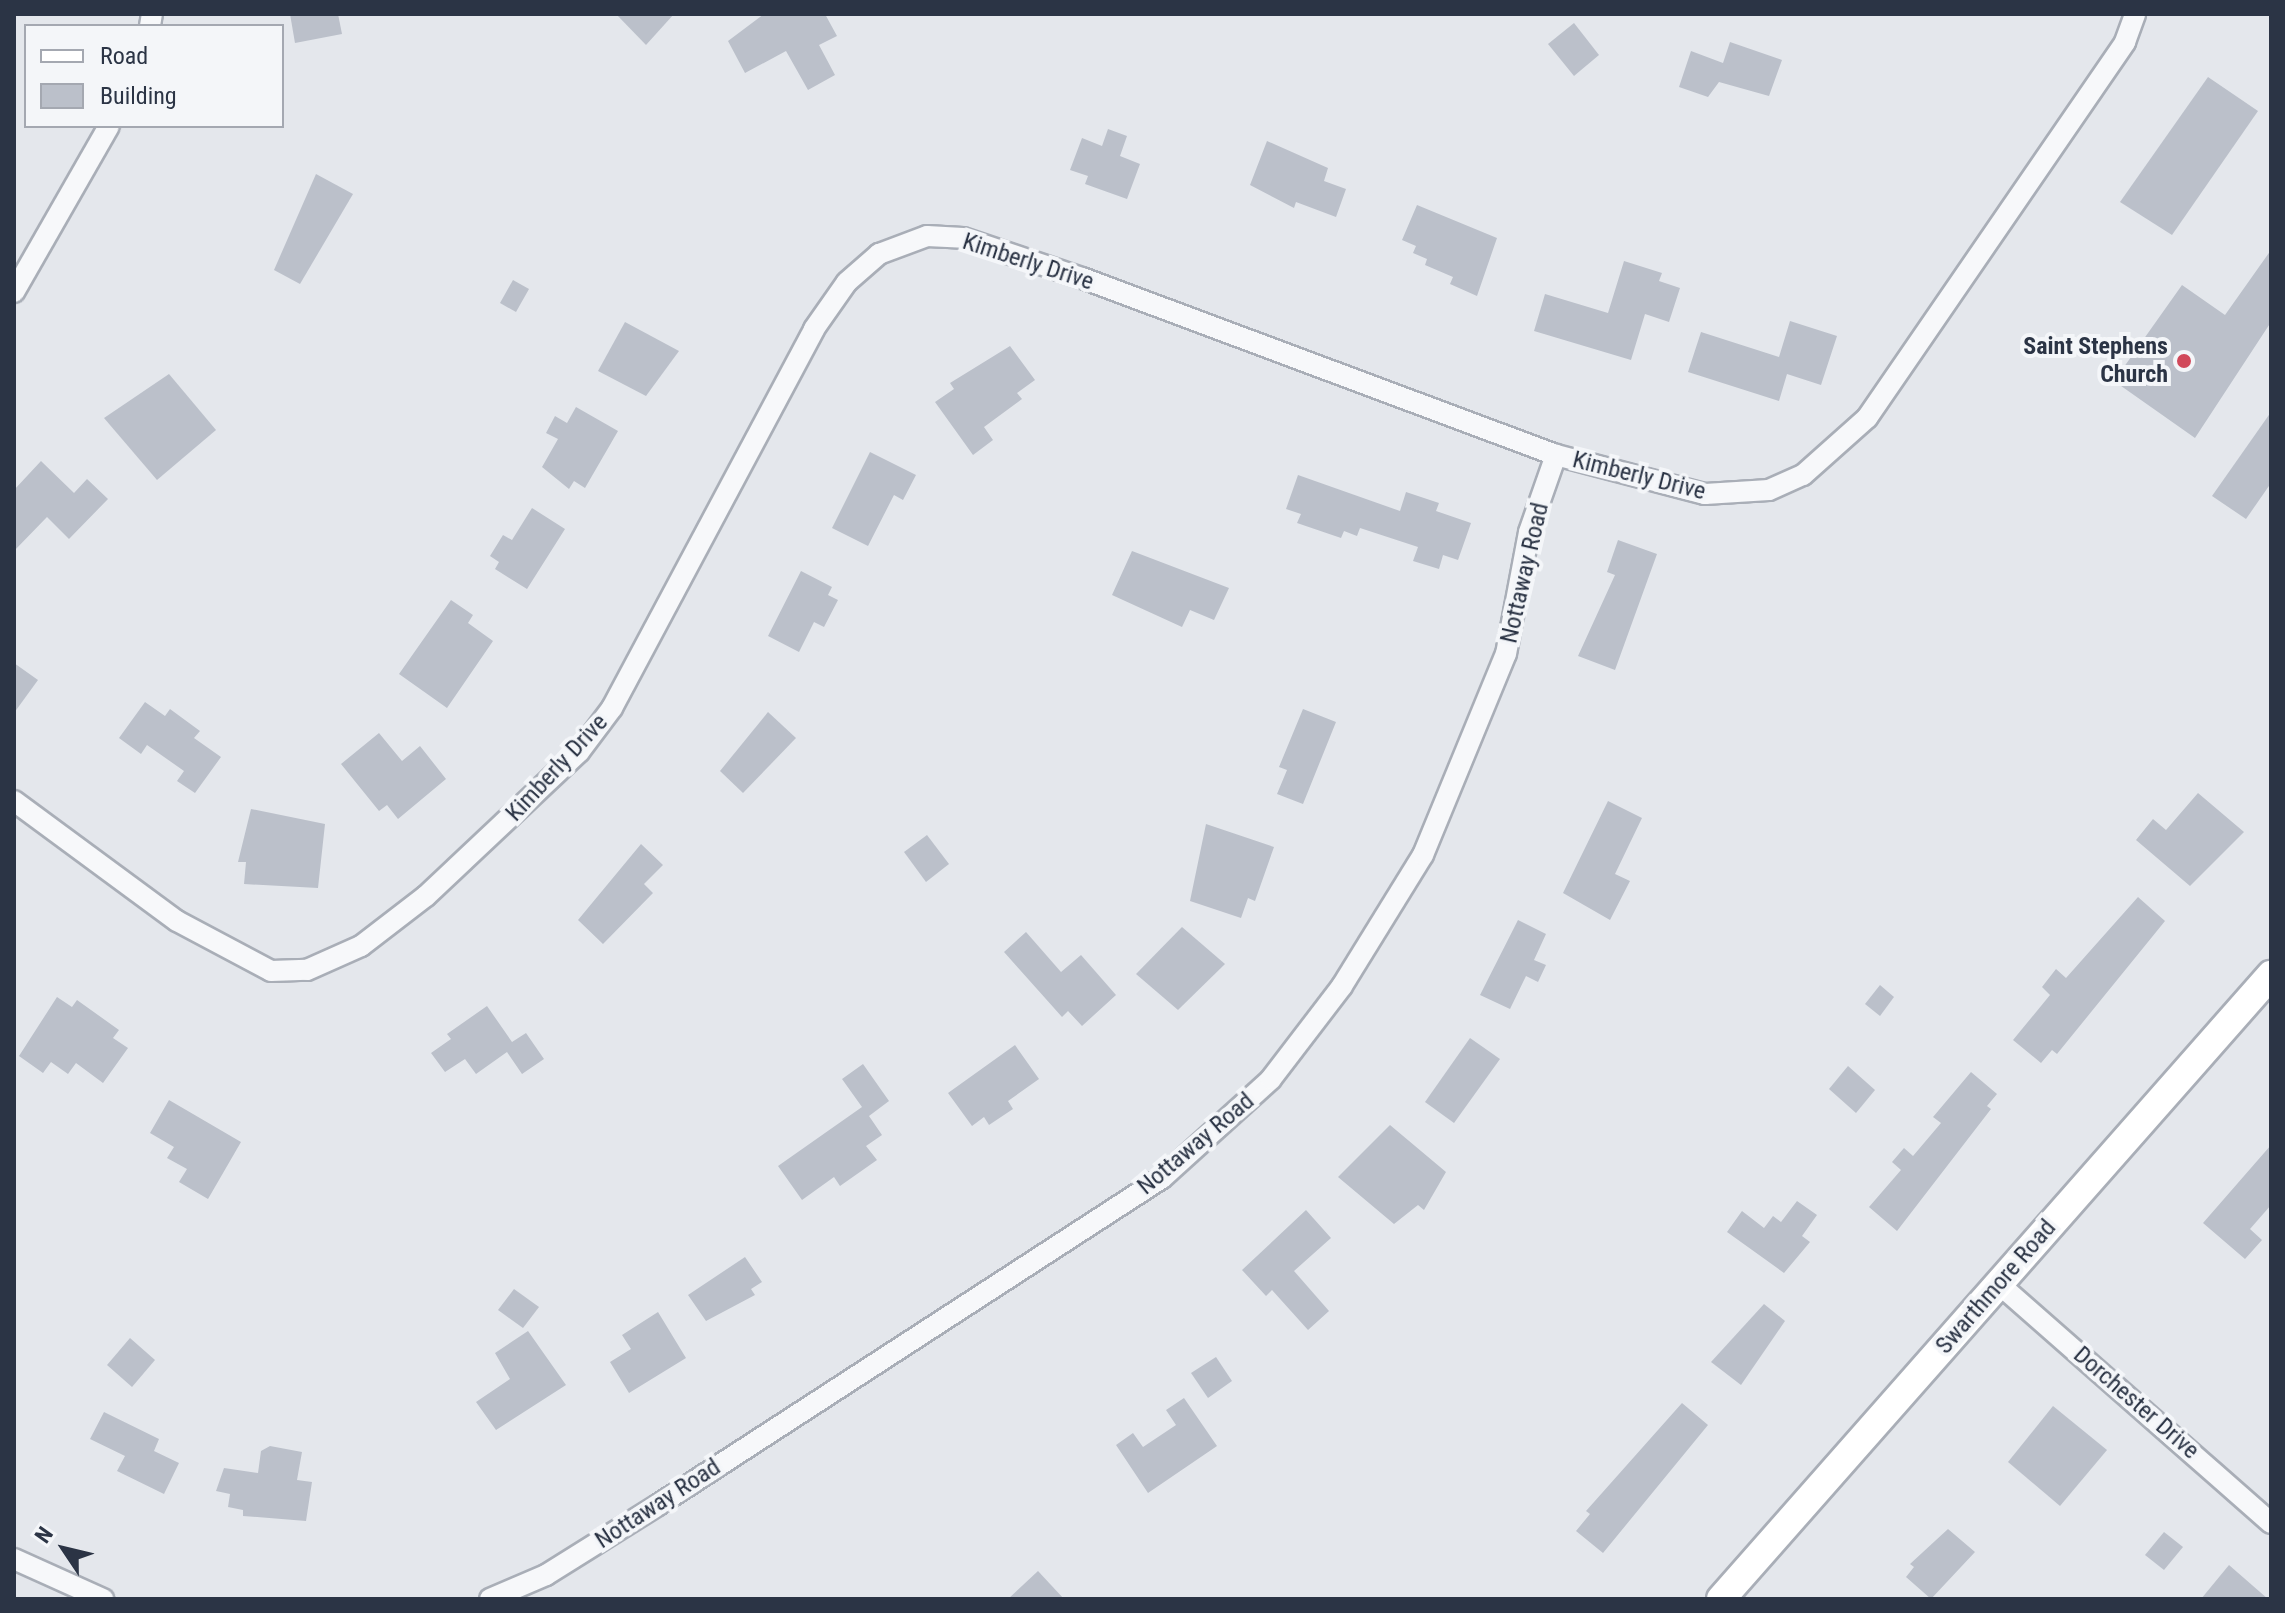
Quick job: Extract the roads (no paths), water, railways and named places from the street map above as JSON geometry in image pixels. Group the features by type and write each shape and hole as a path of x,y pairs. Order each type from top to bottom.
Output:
{"street":[{"name":"Kimberly Drive","path":"14,801 177,921 271,971 307,970 361,946 426,896 579,752 612,708 814,329 847,282 903,241 963,238 1556,455 1666,487 1732,496 1769,490 1803,475 1842,445 1927,336 2125,42 2135,14"},
{"path":"14,292 108,128"},
{"name":"Nottaway Road","path":"490,1599 546,1575 619,1530 1162,1178 1271,1079 1396,904 1453,791 1506,654 1529,532 1556,455"},
{"name":"Swarthmore Road","path":"1721,1599 2271,975"},
{"name":"Dorchester Drive","path":"1999,1284 2271,1523"},
{"path":"14,1559 103,1599"}],"place":[{"name":"Saint Stephens Church","path":"2184,361"}]}
